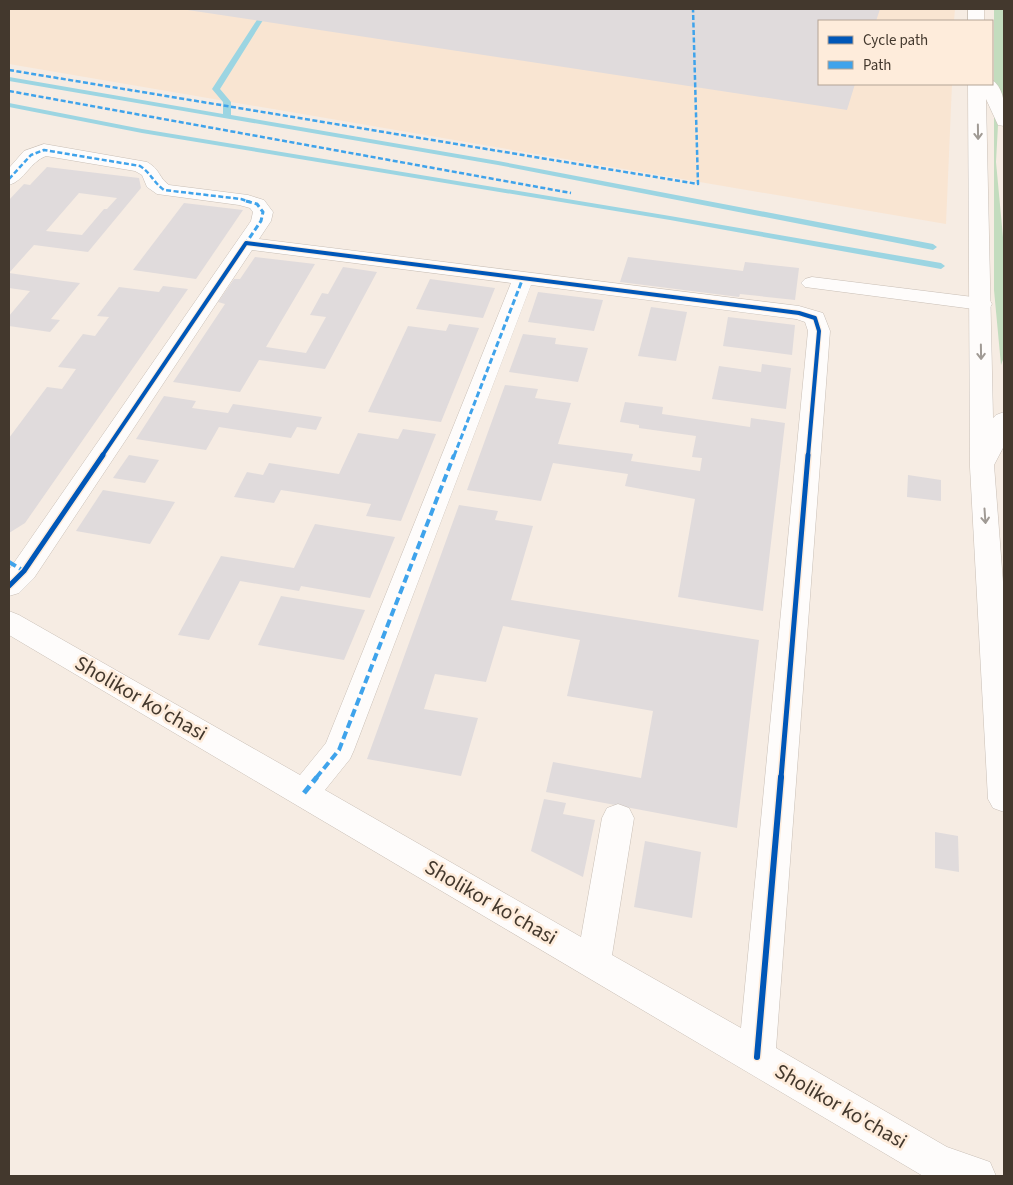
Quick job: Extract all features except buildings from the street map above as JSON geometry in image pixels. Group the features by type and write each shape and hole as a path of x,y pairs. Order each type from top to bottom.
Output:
{"main road":[{"path":"977,85 982,467 1004,799"},
{"path":"988,85 1004,121"},
{"path":"9,179 31,155 44,150 140,166 150,172 156,186 164,190 241,198 257,204 263,212 261,221 246,243 14,573"},
{"path":"246,243 799,313 815,318 818,322 819,331 758,1057"},
{"path":"304,793 339,750 523,278"},
{"path":"812,283 981,304"},
{"path":"982,467 1004,420"},
{"name":"Sholikor ko'chasi","path":"9,622 758,1057 938,1164 976,1176"},
{"path":"594,962 618,818"}],"shaded area":[{"path":"9,9 955,9 954,20 818,20 818,85 952,85 946,224 9,64"}],"green space":[{"path":"994,9 1004,9 1004,118 998,125 996,162 1004,248 1004,357 1001,365 994,290"}],"waterway":[{"path":"227,116 227,102 216,89 267,9"},
{"path":"9,79 227,116"},
{"path":"9,105 142,131 670,218 941,266"},
{"path":"227,116 498,163 933,247"}],"marked path":[{"path":"9,70 698,184 693,9"},
{"path":"9,91 571,193"},
{"path":"9,179 31,155 44,150 140,166 150,172 154,183 164,190 241,199 257,204 263,212 261,221 246,243"},
{"path":"304,793 339,750 523,278"},
{"path":"9,562 24,571"}],"cycle path":[{"path":"9,586 24,571 246,243 799,313 815,318 819,331 757,1057"}]}
